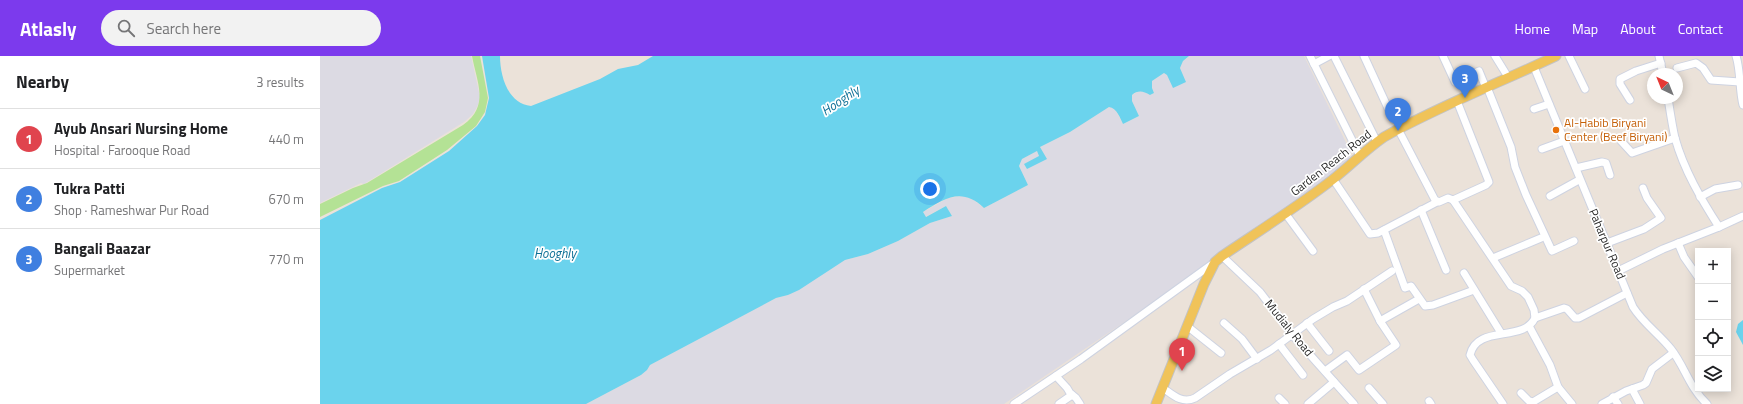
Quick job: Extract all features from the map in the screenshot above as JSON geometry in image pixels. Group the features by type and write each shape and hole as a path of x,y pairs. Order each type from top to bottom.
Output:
{"main road":[{"name":"Garden Reach Road","path":"1218,259 1333,179 1377,142 1398,129 1554,57"},
{"path":"1156,404 1204,284 1218,259"}],"street":[{"path":"1310,56 1360,156"},
{"path":"1314,64 1329,56"},
{"path":"1334,56 1377,142"},
{"path":"1364,56 1393,119"},
{"path":"1442,56 1456,82 1479,71 1511,147 1515,167 1526,195 1552,251 1574,241"},
{"path":"1495,56 1508,77"},
{"path":"1569,56 1585,89"},
{"path":"1736,56 1740,82 1740,94 1743,105"},
{"path":"1630,100 1620,84 1620,79 1660,59"},
{"path":"1677,68 1696,64 1703,68 1711,80 1740,82"},
{"name":"Paharpur Road","path":"1534,67 1576,168 1579,180 1639,317 1674,353 1690,385 1707,404"},
{"path":"1453,200 1486,185 1489,182 1457,101"},
{"path":"1534,109 1549,104"},
{"path":"1669,104 1675,138 1700,197 1719,227"},
{"path":"1398,129 1437,202"},
{"path":"1621,141 1632,153 1675,138"},
{"path":"1542,149 1564,141"},
{"path":"1576,168 1602,162 1606,163 1610,175"},
{"path":"1333,179 1359,216 1367,231 1374,234 1437,202 1448,198 1453,200 1511,286 1522,291 1528,297 1534,310 1535,318"},
{"path":"1550,196 1579,180"},
{"path":"1700,197 1715,189 1738,185"},
{"path":"1607,243 1644,229 1661,218 1647,198 1643,188"},
{"path":"1421,210 1446,270"},
{"path":"1285,213 1313,251"},
{"path":"1618,271 1678,243 1743,216"},
{"path":"1384,230 1405,288 1411,286 1423,304 1428,306 1474,290"},
{"path":"1493,258 1541,238"},
{"path":"1678,243 1684,257 1695,273"},
{"path":"1014,404 1104,343 1218,259"},
{"name":"Mudialy Road","path":"1218,259 1260,292 1292,335 1354,404"},
{"path":"1163,388 1182,400 1189,401 1230,374 1257,359 1307,323 1333,307 1347,301 1392,271"},
{"path":"1464,273 1501,333"},
{"path":"1325,371 1347,355 1359,370 1396,345 1380,321 1364,289"},
{"path":"1503,404 1470,355 1471,349 1480,340 1501,333 1515,332 1529,326 1535,318 1564,308 1567,308 1575,318 1578,318 1627,292"},
{"path":"1380,321 1419,299"},
{"path":"1224,323 1242,339 1257,359"},
{"path":"1307,323 1330,351"},
{"path":"1187,326 1221,353"},
{"path":"1529,326 1550,365 1558,387 1572,404"},
{"path":"1279,344 1303,375"},
{"path":"1602,404 1613,397 1646,383 1652,369 1674,353"},
{"path":"1056,376 1068,388 1080,404"},
{"path":"1308,404 1334,382"},
{"path":"1521,393 1529,401 1533,402 1558,387"},
{"path":"1369,388 1383,404"},
{"path":"1632,389 1640,404"},
{"path":"1059,404 1072,395"},
{"path":"1613,397 1618,404"},
{"path":"1279,398 1285,404"}],"shaded area":[{"path":"320,56 471,56 480,97 478,105 473,114 464,122 364,184 361,183 320,203"},
{"path":"1189,56 1304,56 1351,153 1347,164 1180,284 1004,404 586,404 641,375 650,365 776,298 788,295 845,260 868,254 898,241 930,223 952,216 946,206 925,217 923,212 948,198 963,196 971,198 984,208 1028,185 1019,166 1022,159 1037,151 1039,156 1046,159 1040,147 1070,132 1109,107 1113,107 1123,124 1139,116 1132,101 1132,95 1139,91 1150,95 1154,93 1152,81 1164,73 1186,82 1180,68 1183,61"}],"green space":[{"path":"472,56 480,56 488,98 485,112 476,126 447,150 399,181 383,186 320,217 320,204 367,183 463,125 471,118 479,102 480,94"}],"water":[{"name":"Hooghly","path":"482,56 500,56 500,64 504,80 511,95 523,104 531,106 600,79 618,69 638,65 653,56 1189,56 1183,61 1180,68 1186,82 1173,88 1167,75 1164,73 1152,81 1154,93 1150,95 1143,92 1138,92 1132,95 1132,101 1139,116 1123,124 1116,111 1109,107 1070,132 1040,147 1047,159 1027,169 1024,164 1039,156 1037,151 1022,159 1019,166 1028,185 984,208 976,202 961,196 946,199 923,212 926,217 946,206 952,216 930,223 898,241 868,254 845,260 799,290 776,298 650,365 641,375 586,404 320,404 320,220 382,188 400,182 449,151 477,126 485,115 489,98"},
{"path":"1743,320 1743,345 1736,332 1738,324"}],"place":[{"name":"Bangali Baazar","path":"1465,98"},
{"name":"Al-Habib Biryani Center (Beef Biryani)","path":"1556,130"},
{"name":"Tukra Patti","path":"1398,131"},
{"name":"Ayub Ansari Nursing Home","path":"1182,371"}]}
